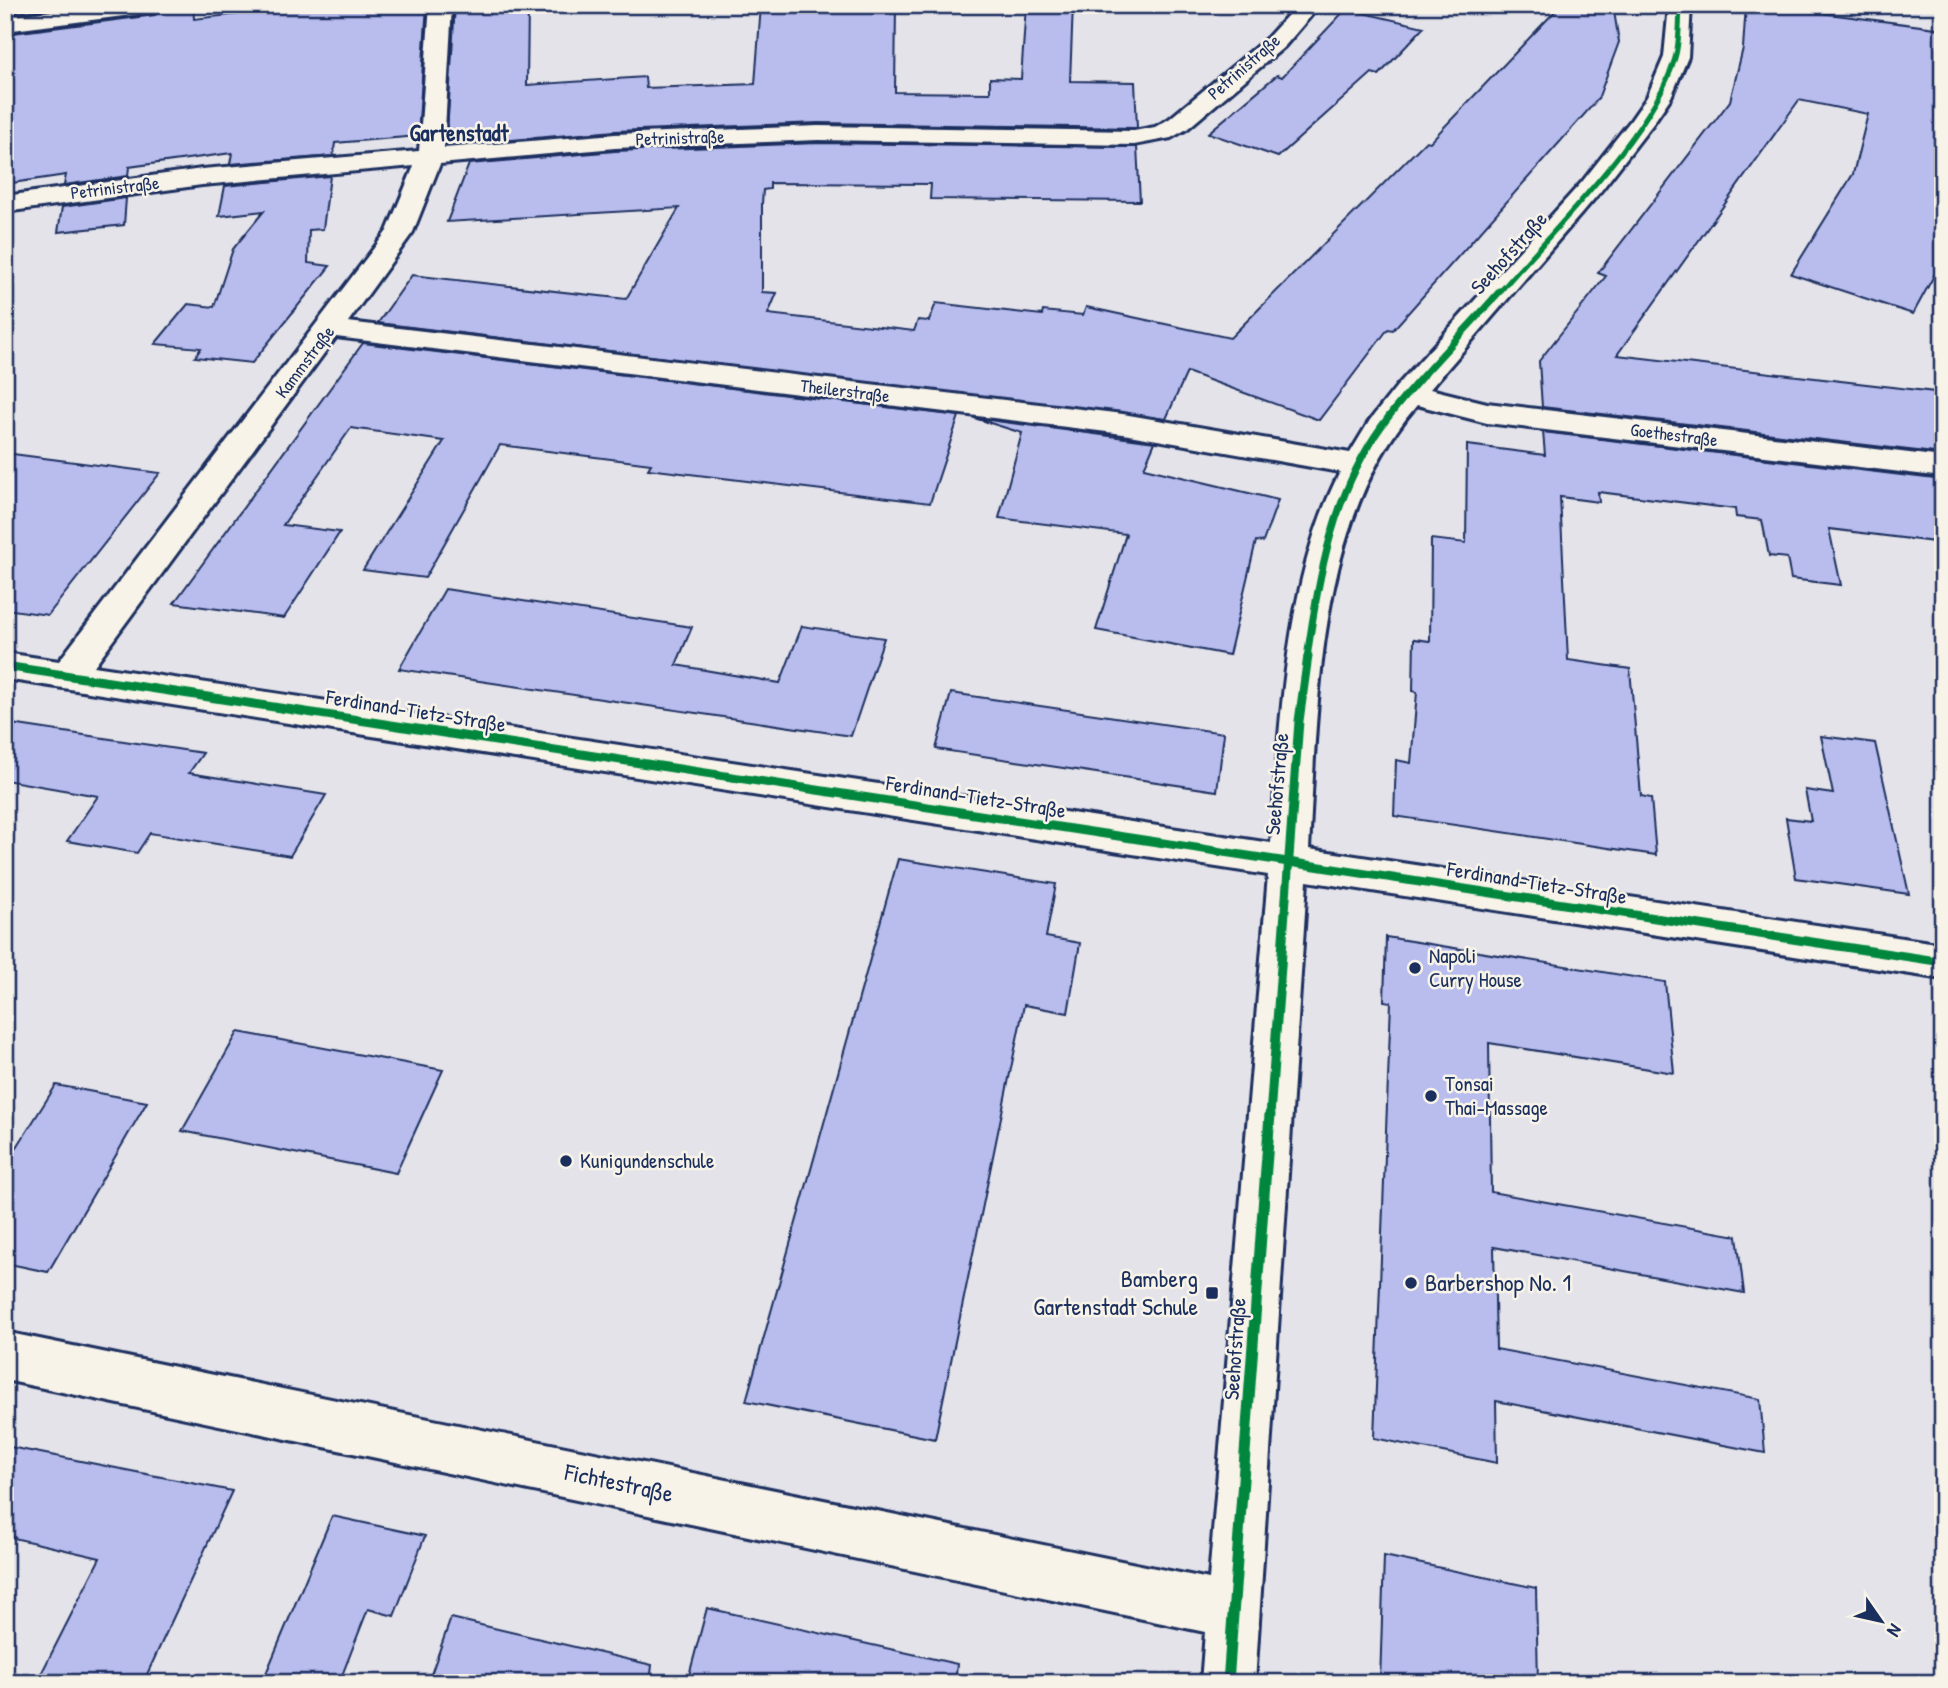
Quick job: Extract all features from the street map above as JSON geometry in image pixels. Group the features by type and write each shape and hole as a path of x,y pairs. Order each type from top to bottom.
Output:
{"street":[{"path":"5,24 155,5"},
{"name":"Kammstraße","path":"68,676 331,328 400,232 431,155 441,5"},
{"name":"Petrinistraße","path":"5,204 202,177 615,141 818,133 1134,138 1162,133 1178,124 1276,42 1309,5"},
{"name":"Seehofstraße","path":"1228,1683 1299,720 1317,589 1332,527 1359,465 1381,427 1591,187 1659,97 1676,57 1680,5"},
{"name":"Theilerstraße","path":"331,328 1123,424 1359,465"},
{"name":"Goethestraße","path":"1408,393 1487,413 1943,467"},
{"name":"Ferdinand-Tietz-Straße","path":"5,666 1943,962"},
{"name":"Fichtestraße","path":"5,1356 1233,1611"}],"building":[{"path":"5,5 77,5 5,14"},
{"path":"169,5 193,5 194,19 322,5 427,5 418,136 335,143 333,156 230,164 232,153 129,167 128,176 64,185 66,175 5,184 5,34 155,15"},
{"path":"455,5 528,5 527,85 645,77 646,88 755,84 761,5 896,5 895,92 990,93 990,78 1021,79 1026,5 1073,5 1070,81 1135,82 1137,128 818,123 615,131 477,143 482,130 447,133"},
{"path":"1561,5 1613,5 1619,42 1598,99 1393,330 1388,329 1319,420 1187,372 1166,419 378,323 412,275 626,299 679,208 447,222 469,164 615,151 818,143 1137,147 1140,201 930,199 931,184 770,183 770,189 763,190 762,292 777,293 768,314 914,331 918,320 929,321 936,303 1042,315 1043,311 1083,315 1086,307 1230,338 1426,141 1430,142"},
{"path":"1746,5 1799,5 1799,10 1943,29 1943,259 1913,314 1791,274 1853,174 1868,114 1799,100 1617,355 1943,393 1943,454 1542,407 1539,361 1606,276 1598,273 1730,101 1743,48"},
{"path":"1346,9 1424,27 1379,75 1372,73 1278,157 1208,133 1277,75 1282,77"},
{"path":"330,176 323,229 309,230 308,263 330,266 252,363 195,357 201,348 155,344 188,304 214,307 233,249 264,211 219,216 225,186"},
{"path":"126,198 124,225 58,232 62,207"},
{"path":"363,343 959,416 930,503 648,469 651,464 500,445 425,578 363,570 444,441 351,428 283,525 340,532 284,618 174,603"},
{"path":"974,418 1155,442 1144,468 1278,500 1263,542 1256,541 1229,655 1096,630 1126,534 999,518 1022,433"},
{"path":"1543,432 1943,480 1943,543 1829,529 1841,585 1791,579 1787,558 1769,556 1762,520 1736,517 1735,509 1598,492 1599,502 1560,497 1568,660 1630,669 1641,796 1651,798 1656,855 1394,816 1396,760 1411,763 1417,692 1413,691 1414,639 1430,641 1431,539 1466,543 1467,445 1545,455"},
{"path":"5,453 160,473 48,615 5,609"},
{"path":"445,589 692,627 676,665 780,683 802,626 884,638 851,736 399,669"},
{"path":"951,693 1224,733 1217,791 936,749"},
{"path":"5,723 203,753 189,773 326,795 290,856 150,833 137,853 67,841 98,796 5,780"},
{"path":"1821,736 1875,743 1909,894 1796,878 1786,818 1811,821 1805,790 1833,794"},
{"path":"898,859 1056,884 1046,937 1080,943 1068,1013 1024,1005 935,1439 746,1401"},
{"path":"1386,937 1665,982 1674,1073 1489,1043 1491,1192 1737,1236 1744,1293 1494,1247 1496,1349 1760,1399 1765,1453 1496,1401 1497,1463 1374,1438 1391,1002 1384,1001"},
{"path":"238,1032 443,1070 396,1173 182,1131"},
{"path":"56,1085 147,1102 48,1272 5,1263 5,1166"},
{"path":"5,1446 232,1491 143,1683 68,1683 40,1676 100,1558 5,1536"},
{"path":"332,1516 425,1536 394,1616 368,1609 339,1683 262,1683"},
{"path":"1384,1556 1536,1588 1538,1683 1380,1683"},
{"path":"707,1608 957,1664 955,1683 687,1683"},
{"path":"451,1618 652,1665 650,1683 428,1683"}],"cycle path":[{"path":"1228,1683 1299,721 1316,600 1332,529 1347,489 1381,427 1591,187 1659,97 1676,57 1680,5"},
{"path":"5,666 1943,962"}],"place":[{"name":"Napoli Curry House","path":"1415,968"},
{"name":"Tonsai Thai-Massage","path":"1431,1096"},
{"name":"Kunigundenschule","path":"566,1161"},
{"name":"Barbershop No. 1","path":"1411,1283"},
{"name":"Bamberg Gartenstadt Schule","path":"1212,1293"}],"district":[{"name":"Gartenstadt","path":"459,133"}]}
